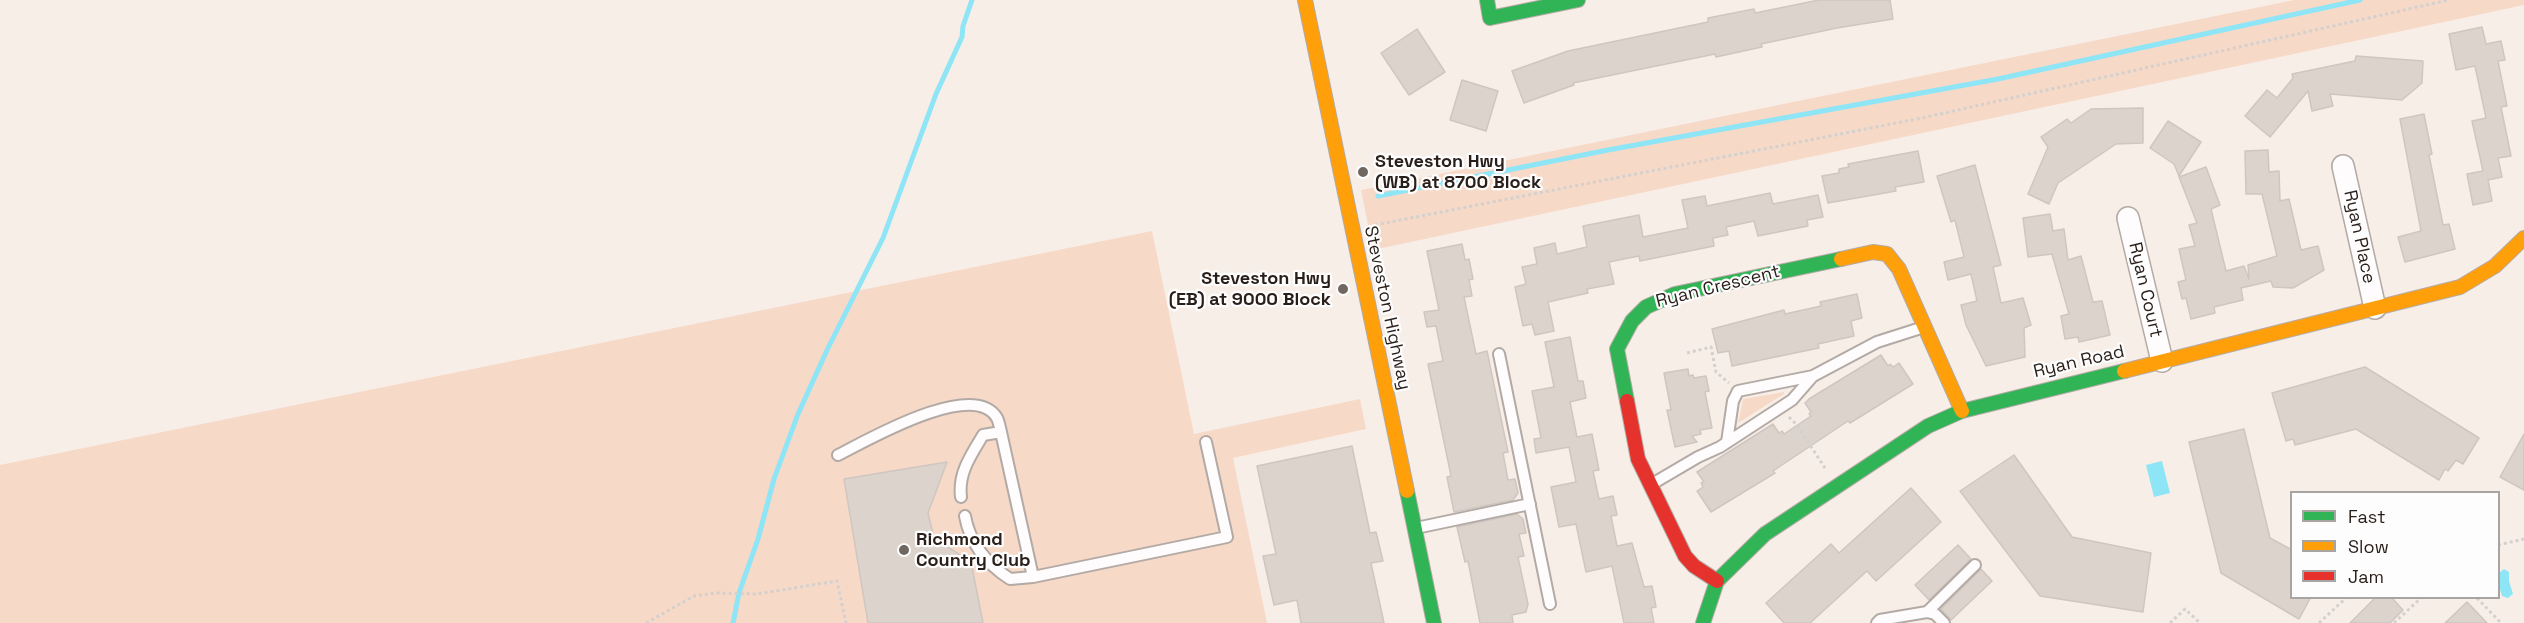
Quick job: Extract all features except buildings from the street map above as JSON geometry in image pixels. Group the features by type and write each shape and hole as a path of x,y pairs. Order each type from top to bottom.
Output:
{"street":[{"name":"Steveston Highway","path":"1305,0 1434,623"},
{"path":"1487,0 1490,18 1578,0"},
{"name":"Ryan Place","path":"2343,166 2375,308"},
{"name":"Ryan Court","path":"2128,218 2162,361"},
{"name":"Ryan Road","path":"1703,623 1717,581 1765,534 1928,426 1983,404 2460,287 2481,277 2506,258 2524,238"},
{"name":"Ryan Crescent","path":"1717,581 1694,566 1685,556 1649,486 1636,450 1617,357 1620,340 1641,310 1667,296 1892,247 1899,269 1962,411"}],"lane":[{"path":"1727,442 1733,401 1738,391 1813,376 1876,342 1925,327"},
{"path":"1499,354 1550,604"},
{"path":"1649,486 1727,442 1792,400 1813,376"},
{"path":"838,455 909,420 942,408 965,405 984,407 997,417 1033,577"},
{"path":"961,497 963,470 983,435 1001,432"},
{"path":"965,516 974,543 986,562 1010,579 1033,577 1227,537 1206,442"},
{"path":"1415,529 1530,504"},
{"path":"1927,612 1975,565"},
{"path":"1877,623 1880,620 1927,612 1935,614 1944,623"}],"path":[{"path":"1374,225 1922,118 2449,0"},
{"path":"1687,353 1711,347 1716,372 1738,391"},
{"path":"1779,408 1797,425 1826,470"},
{"path":"2500,545 2524,539"},
{"path":"646,623 694,596 716,593 757,594 837,582 846,623"},
{"path":"2319,623 2344,599"},
{"path":"2394,623 2419,599"},
{"path":"2479,599 2501,623"},
{"path":"2170,623 2186,609 2200,623"}],"shaded area":[{"path":"2294,0 2524,0 2524,5 1373,250 1361,190"},
{"name":"Richmond Country Club","path":"1152,231 1194,434 1360,399 1366,429 1233,458 1267,623 0,623 0,465"},
{"path":"1784,392 1784,394 1738,423 1743,399"}],"water":[{"path":"2162,461 2170,493 2154,497 2146,465"},
{"path":"2504,569 2509,572 2513,594 2508,598 2502,596 2500,572"}],"waterway":[{"path":"733,623 739,593 758,539 774,479 798,414 883,238 936,94 962,37 963,26 972,0"},
{"path":"1378,196 1608,150 1998,79 2360,0"}],"traffic: fast":[{"path":"1487,0 1490,18 1578,0"},
{"path":"1627,401 1617,349 1632,321 1646,307 1675,294 1841,259"},
{"path":"1703,623 1717,581 1765,534 1928,426 1962,411 2124,371"},
{"path":"1407,491 1434,623"}],"traffic: slow":[{"path":"1305,0 1407,491"},
{"path":"2124,371 2460,287 2495,266 2524,238"},
{"path":"1841,259 1873,252 1887,254 1899,269 1962,411"}],"traffic: jam":[{"path":"1627,401 1638,459 1685,556 1694,566 1717,581"}],"place":[{"name":"Steveston Hwy (WB) at 8700 Block","path":"1363,172"},
{"name":"Steveston Hwy (EB) at 9000 Block","path":"1343,289"},
{"name":"Richmond Country Club","path":"904,550"}]}
